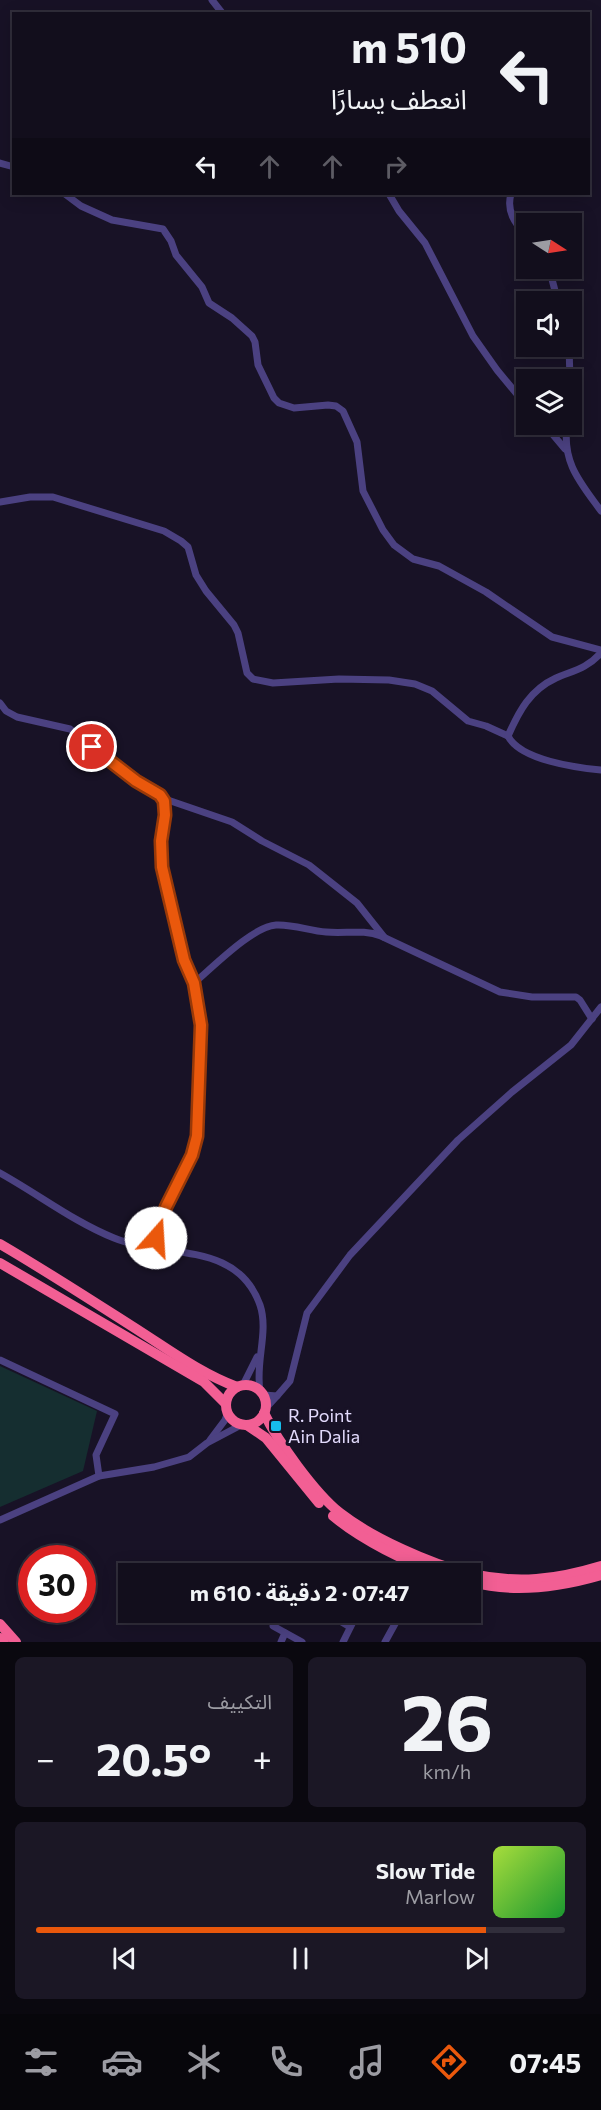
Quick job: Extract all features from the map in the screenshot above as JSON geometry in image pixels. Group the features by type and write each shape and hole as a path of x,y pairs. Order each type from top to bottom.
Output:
{"highway":[{"path":"0,1244 216,1379 240,1386 250,1385 262,1393 265,1411 274,1433 324,1499 352,1522 436,1563"},
{"path":"0,1263 204,1382 227,1408 233,1420 266,1438 314,1498 336,1518 366,1538 416,1563"},
{"path":"227,1408 228,1397 240,1386"},
{"path":"245,1425 260,1419 265,1411"},
{"path":"481,1576 496,1579 541,1580 564,1577 601,1566"},
{"path":"481,1584 504,1587 534,1587 580,1581 601,1575"},
{"path":"0,1624 16,1642"},
{"path":"0,1638 4,1642"}],"street":[{"path":"212,0 221,12"},
{"path":"66,195 81,206 116,221 163,229 176,255 202,287 209,303 232,318 252,336 258,365 273,398 279,403 294,408 328,405 336,406 343,411 357,442 363,491 383,530 394,545 413,559 439,566 486,592 552,637 601,651"},
{"path":"390,195 399,211 425,243 472,336 516,393"},
{"path":"511,195 510,211 516,223"},
{"path":"553,435 565,449 573,469 601,511"},
{"path":"565,449 566,435"},
{"path":"0,502 30,497 53,497 164,531 181,541 188,547 196,575 206,591 234,625 247,673 253,679 273,683 339,679 389,680 415,684 432,691 468,721 508,736 524,751 558,764 601,770"},
{"path":"508,736 533,693 557,678 582,669 601,651"},
{"path":"0,703 6,711 17,717 70,729 124,773 162,798 232,822 262,841 309,865 357,903 386,938"},
{"path":"154,1248 161,1220 192,1155 197,1136 202,1041 194,983 184,960 162,867 161,841 165,815 162,798"},
{"path":"194,983 241,944 269,926 284,925 327,933 371,932 500,992 532,997 576,997 592,1019"},
{"path":"265,1411 290,1381 308,1313 350,1255 458,1140 498,1103 571,1046 601,1007"},
{"path":"0,1173 103,1233 125,1242 213,1258 227,1265 242,1277 260,1306 264,1326 258,1376 262,1393 277,1396"},
{"path":"240,1386 260,1349"},
{"path":"0,1360 115,1414 96,1455 99,1476"},
{"path":"207,1443 225,1420 227,1408"},
{"path":"0,1520 99,1476 175,1462 189,1457 207,1443 245,1425"},
{"path":"274,1623 273,1626 302,1642"},
{"path":"343,1623 350,1627"},
{"path":"343,1642 352,1623"},
{"path":"385,1642 395,1623"},
{"path":"281,1642 285,1633"}],"green space":[{"path":"0,1366 97,1411 83,1471 0,1507"}],"place":[{"name":"R. Point Ain Dalia","path":"276,1426"}],"route":[{"path":"92,747 136,781 160,795 164,801 162,867 184,960 194,983 201,1025 195,1147 166,1207 156,1238"}]}
